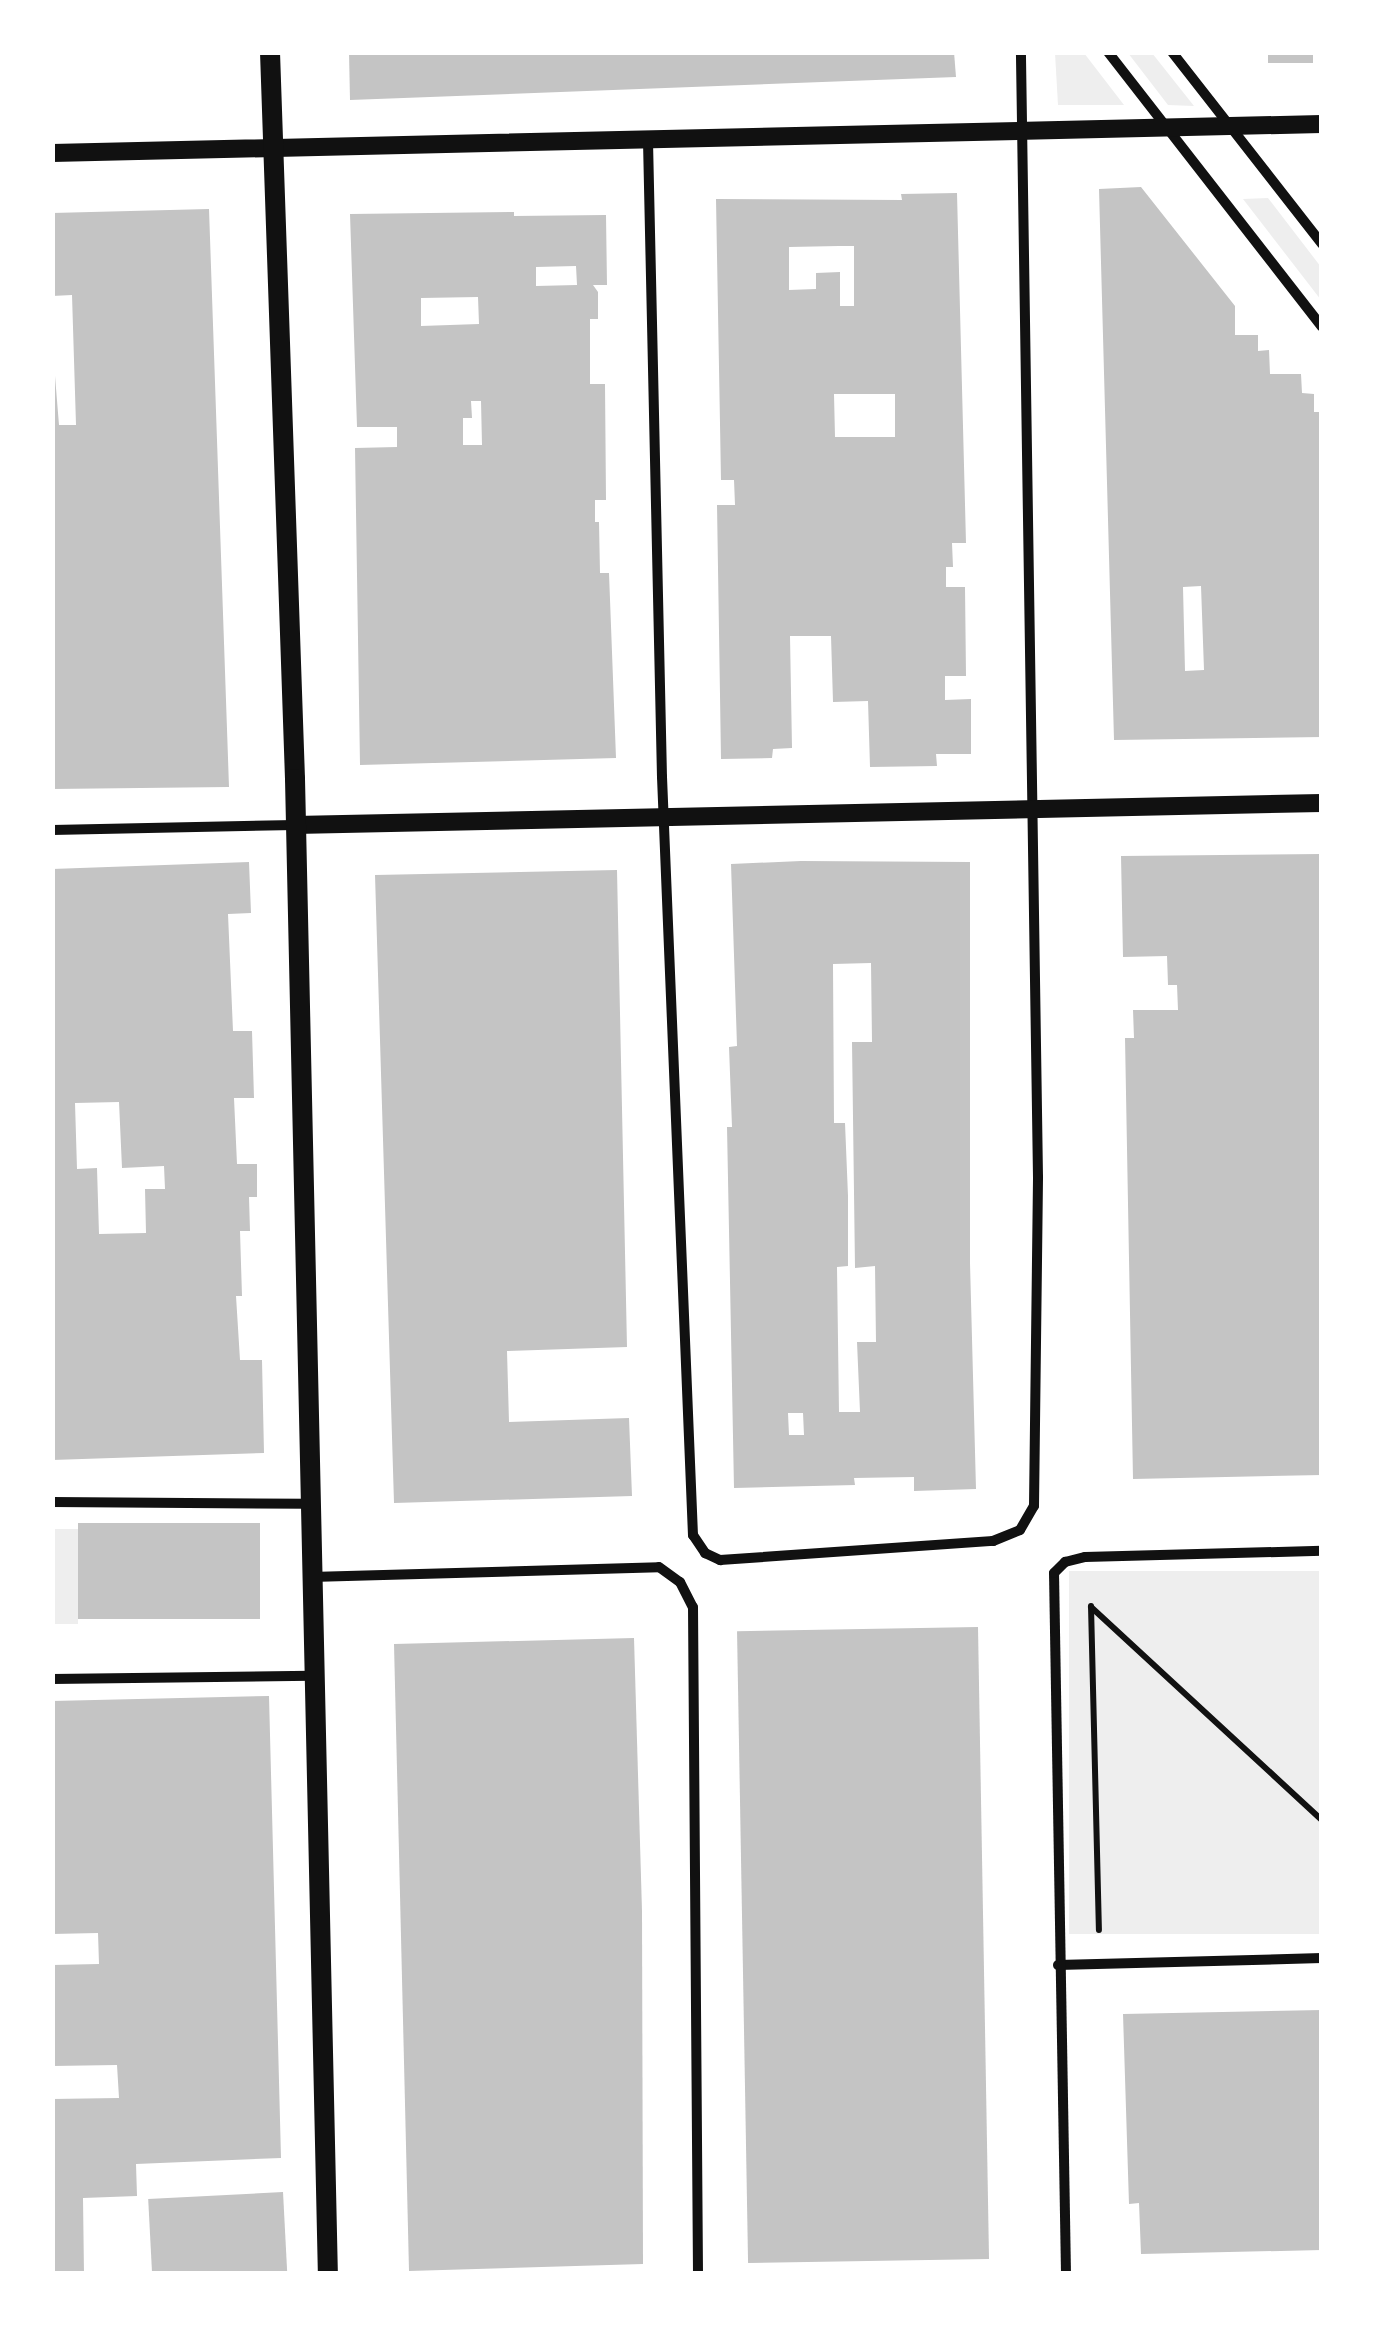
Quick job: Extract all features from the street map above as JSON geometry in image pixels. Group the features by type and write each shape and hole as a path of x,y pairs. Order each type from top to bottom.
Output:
{"main road":[{"path":"270,52 295,826 328,2274"}],"street":[{"path":"648,141 664,817 692,1535 706,1553 720,1560 993,1541 1020,1530 1034,1506 1038,1177 1021,52"},
{"path":"1108,52 1322,327"},
{"path":"1172,52 1322,244"},
{"path":"52,153 1322,124"},
{"path":"52,830 1322,802"},
{"path":"52,1502 308,1504"},
{"path":"1066,2274 1052,1580 1065,1562 1086,1557 1322,1552"},
{"path":"310,1577 659,1567 680,1582 694,1607 698,2274"},
{"path":"52,1679 312,1676"},
{"path":"1058,1965 1322,1958"}],"path":[{"path":"1098,1930 1090,1606 1322,1820"}],"shaded area":[{"path":"1055,53 1084,53 1124,105 1058,105"},
{"path":"1128,53 1152,53 1194,106 1168,105"},
{"path":"1268,198 1321,267 1321,300 1243,199"},
{"path":"52,1529 78,1529 78,1624 52,1624"},
{"path":"1069,1571 1321,1571 1321,1934 1069,1934"}],"building":[{"path":"349,52 954,52 956,77 350,100"},
{"path":"1268,52 1313,52 1313,63 1268,63"},
{"path":"1141,187 1235,306 1235,335 1258,335 1258,351 1269,350 1270,374 1301,374 1302,393 1314,394 1314,412 1322,412 1322,737 1114,740 1099,189","holes":["1201,586 1204,670 1185,671 1183,587"]},
{"path":"957,193 966,543 952,543 953,567 946,567 946,587 965,587 966,676 945,676 945,700 971,699 971,754 936,754 937,766 870,767 868,701 833,702 831,636 790,636 792,748 773,749 772,758 721,759 717,505 735,505 734,480 721,480 716,199 902,200 901,194","holes":["854,246 854,306 840,306 840,272 816,273 816,289 789,290 789,247","834,394 895,394 895,437 835,437"]},
{"path":"209,209 229,787 52,789 52,339 59,425 76,425 72,295 52,296 52,213"},
{"path":"350,214 606,215 607,285 593,285 598,292 598,319 590,319 590,384 605,384 606,500 595,500 595,522 599,522 600,573 609,573 616,758 360,765 355,448 397,447 397,427 357,427","holes":["576,266 577,285 536,286 536,267","478,297 479,324 421,326 421,298","471,401 481,401 482,445 463,445 463,418 472,418"]},
{"path":"1322,854 1322,1475 1133,1479 1125,1038 1134,1038 1133,1010 1178,1010 1177,985 1168,985 1167,956 1123,957 1121,856"},
{"path":"249,862 251,913 228,914 233,1031 252,1031 254,1098 234,1098 237,1164 257,1164 257,1197 249,1197 250,1231 240,1231 242,1296 236,1296 240,1360 262,1360 264,1453 52,1460 52,869","holes":["119,1102 122,1168 164,1166 165,1189 145,1189 146,1233 99,1234 97,1168 77,1169 75,1103"]},
{"path":"970,862 970,1263 976,1489 914,1491 914,1477 854,1478 855,1485 734,1488 727,1127 732,1127 729,1047 737,1046 731,864","holes":["871,963 872,1042 852,1042 855,1268 875,1266 876,1342 857,1342 860,1412 839,1412 837,1267 848,1266 848,1196 845,1123 834,1123 833,964","788,1413 803,1413 804,1435 789,1435"]},
{"path":"617,870 627,1347 507,1351 509,1422 629,1418 632,1496 394,1503 375,875"},
{"path":"78,1523 260,1523 260,1619 78,1619"},
{"path":"978,1627 989,2259 748,2263 737,1631"},
{"path":"634,1638 642,1911 643,2264 409,2271 394,1644"},
{"path":"269,1696 281,2158 136,2164 137,2196 83,2198 84,2274 52,2274 52,2099 119,2098 117,2065 52,2066 52,1965 99,1964 98,1933 52,1934 52,1701"},
{"path":"1322,2010 1322,2250 1141,2254 1139,2203 1129,2204 1123,2014"},
{"path":"283,2192 287,2274 152,2274 148,2199"}]}
